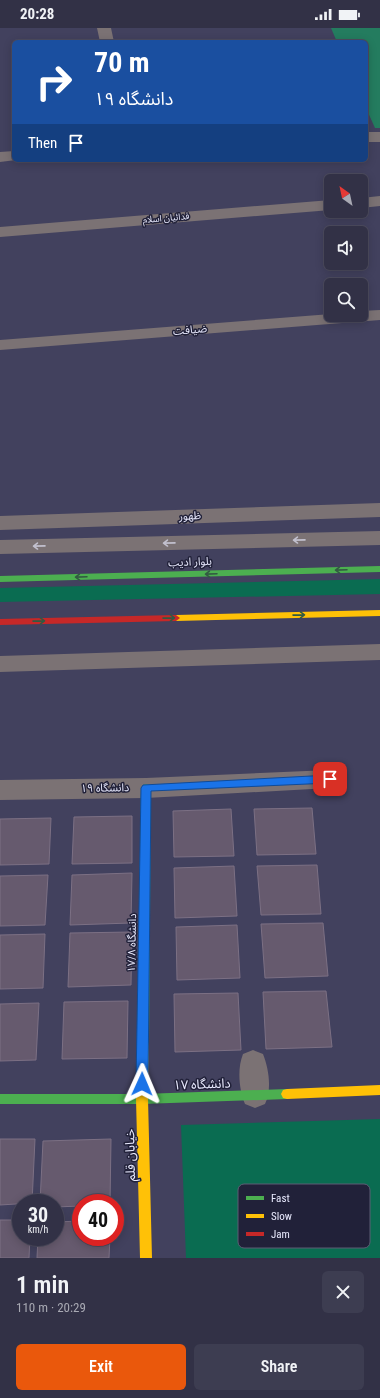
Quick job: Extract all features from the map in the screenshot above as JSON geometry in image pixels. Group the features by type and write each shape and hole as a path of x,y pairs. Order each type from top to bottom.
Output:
{"main road":[{"name":"بلوار ادیب","path":"0,579 380,569"},
{"path":"0,622 380,613"},
{"name":"دانشگاه ۱۷/۸","path":"142,1099 146,788"},
{"name":"دانشگاه ۱۷","path":"0,1098 142,1099 380,1090"},
{"name":"خیابان قلم","path":"142,1099 146,1258"}],"street":[{"path":"104,28 107,40"},
{"path":"368,137 380,137"},
{"path":"0,156 12,156"},
{"path":"368,202 380,201"},
{"name":"فدائیان اسلام","path":"0,232 324,206"},
{"name":"ضیافت","path":"0,345 380,315"},
{"name":"ظهور","path":"0,523 380,510"},
{"path":"0,547 380,538"},
{"path":"0,664 380,652"},
{"name":"دانشگاه ۱۹","path":"0,790 146,788 330,779"},
{"path":"253,1063 255,1095"}],"green space":[{"path":"331,28 380,28 380,128 375,128 368,112 368,40 336,40"},
{"path":"380,579 380,594 0,602 0,588"},
{"path":"380,1119 380,1258 186,1258 181,1125"}],"building":[{"path":"312,808 316,854 257,855 254,809"},
{"path":"231,809 234,856 174,857 173,811"},
{"path":"132,816 132,863 72,864 74,817"},
{"path":"51,818 49,864 0,865 0,819"},
{"path":"317,865 321,914 261,915 257,866"},
{"path":"234,866 237,916 175,918 174,868"},
{"path":"132,873 131,923 70,925 72,875"},
{"path":"48,875 45,925 0,926 0,876"},
{"path":"323,923 328,976 265,978 261,924"},
{"path":"237,925 240,978 177,980 176,927"},
{"path":"132,932 131,985 68,987 70,933"},
{"path":"45,934 43,988 0,989 0,935"},
{"path":"326,991 332,1047 266,1049 263,992"},
{"path":"238,993 241,1050 175,1052 174,994"},
{"path":"128,1001 127,1058 62,1059 64,1002"},
{"path":"39,1003 36,1060 0,1061 0,1004"},
{"path":"0,1139 35,1139 32,1194 12,1194 12,1204 0,1205"},
{"path":"111,1139 110,1194 72,1194 72,1206 64,1207 64,1194 40,1194 43,1141"},
{"path":"0,1220 12,1220 12,1246 30,1246 29,1258 0,1258"},
{"path":"72,1221 72,1246 110,1246 109,1258 37,1258 38,1246 64,1246 64,1222"}],"traffic: fast":[{"path":"0,579 380,569"},
{"path":"143,1044 146,788"},
{"path":"0,1099 142,1099 287,1094"}],"traffic: slow":[{"path":"176,618 380,613"},
{"path":"143,1044 142,1099 146,1258"},
{"path":"287,1094 380,1090"}],"traffic: jam":[{"path":"0,622 176,618"}],"route":[{"path":"142,1084 146,788 330,779"}]}
